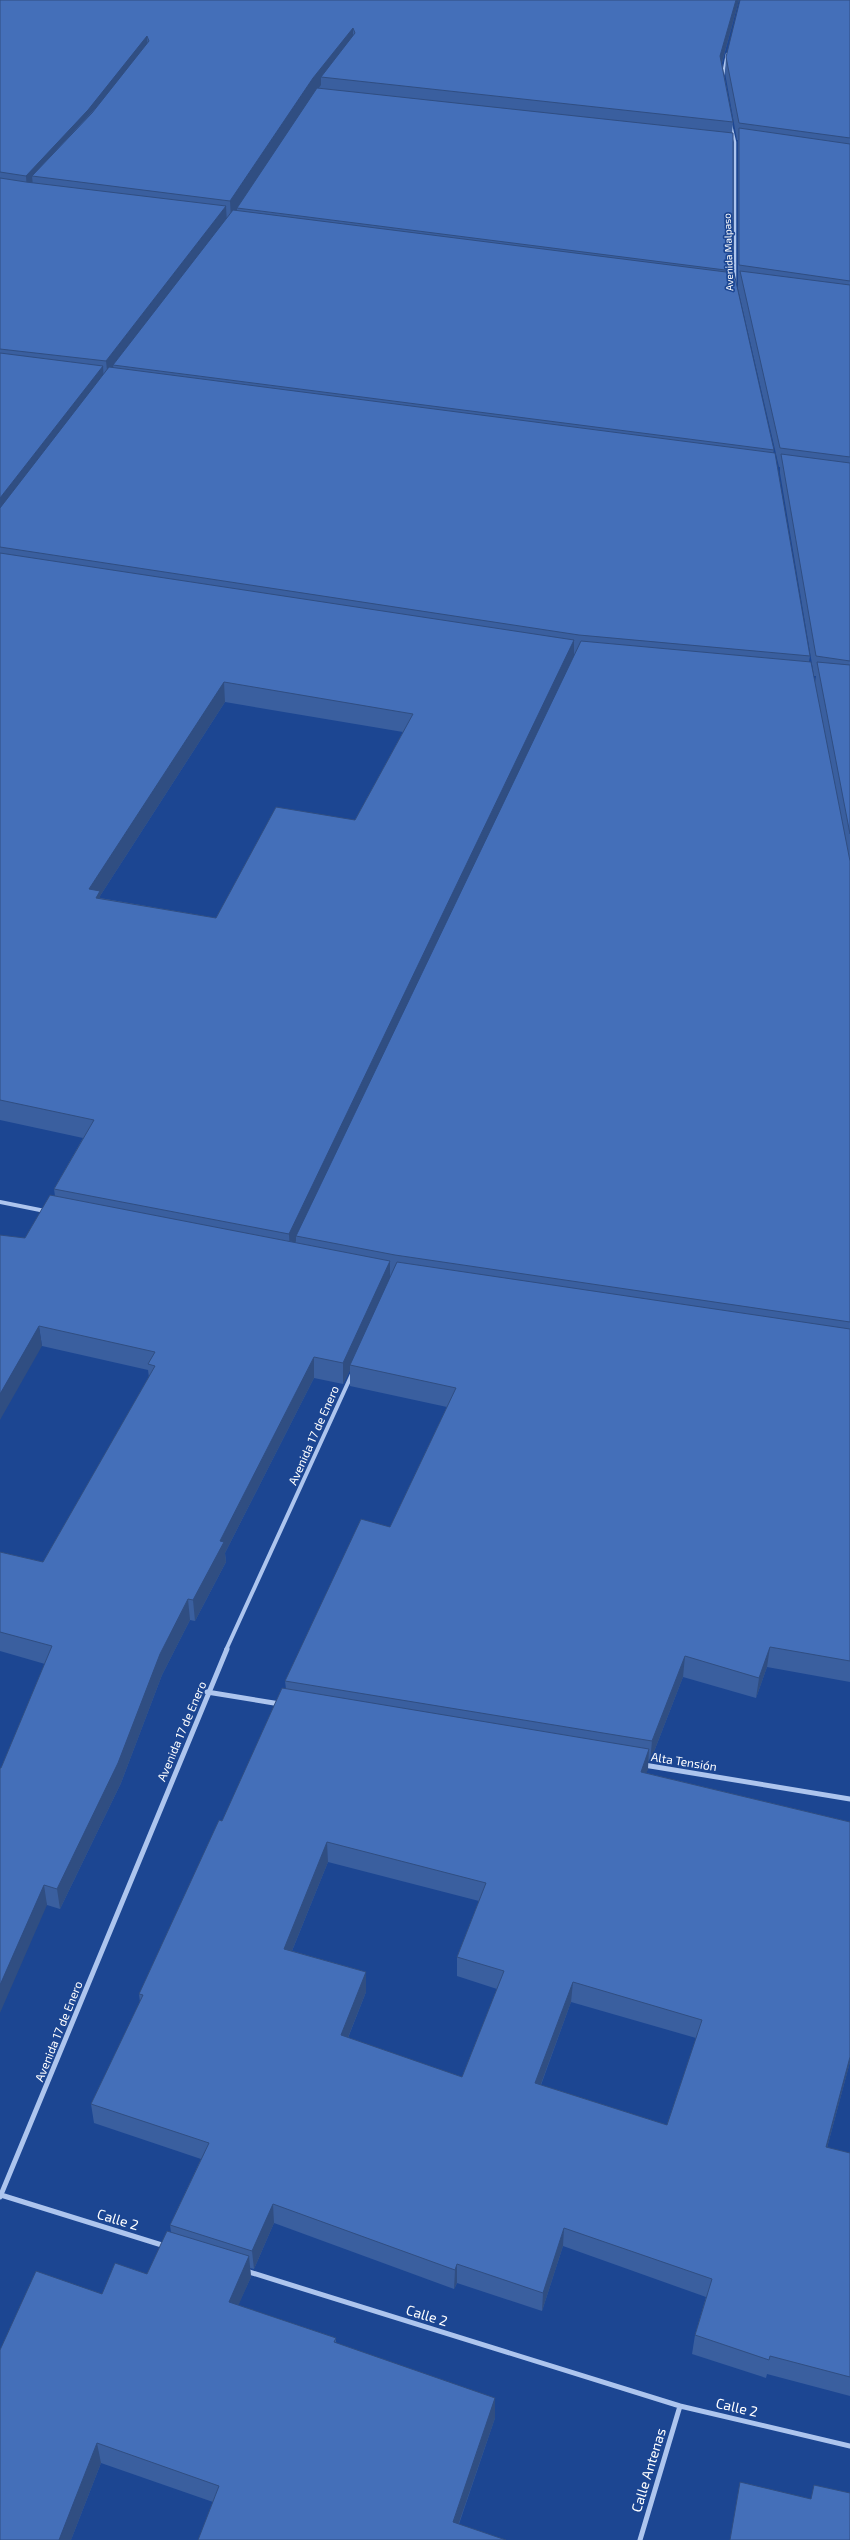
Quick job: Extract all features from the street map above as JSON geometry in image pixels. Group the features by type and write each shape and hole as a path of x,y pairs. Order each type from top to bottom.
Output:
{"street":[{"path":"724,80 722,73 728,51"},
{"name":"Avenida Malpaso","path":"727,286 735,287 734,142 730,119"},
{"path":"727,141 742,143"},
{"path":"0,1202 54,1212"},
{"name":"Avenida 17 de Enero","path":"0,2196 207,1692 356,1366"},
{"path":"207,1692 286,1705"},
{"name":"Alta Tensión","path":"638,1764 850,1799"},
{"name":"Calle 2","path":"0,2196 169,2247"},
{"name":"Calle 2","path":"237,2269 680,2406 850,2446"},
{"name":"Calle Antenas","path":"640,2540 680,2406"}],"building":[{"path":"0,0 736,0 720,56 733,122 321,77 355,33 353,28 313,78 230,201 32,176 92,113 149,41 147,36 88,110 26,176 0,172"},
{"path":"740,0 850,0 850,138 739,123 726,57"},
{"path":"317,88 733,133 733,271 237,208"},
{"path":"739,128 850,144 850,281 739,265"},
{"path":"0,178 226,206 106,361 0,349"},
{"path":"233,210 734,273 774,450 113,365"},
{"path":"740,271 850,285 850,457 780,448"},
{"path":"0,353 103,366 0,498"},
{"path":"109,367 775,453 810,656 579,635 0,547 0,508"},
{"path":"781,454 850,463 850,661 816,656"},
{"path":"0,553 574,640 289,1234 54,1189 94,1120 0,1100","holes":["224,682 413,714 355,820 276,807 216,918 96,898 100,891 89,889"]},
{"path":"581,641 811,662 850,861 850,1322 395,1255 296,1236"},
{"path":"817,662 850,665 850,834"},
{"path":"50,1195 390,1261 343,1363 314,1357 220,1541 224,1542 193,1600 188,1599 160,1654 118,1763 57,1889 44,1885 0,1985 0,1768 52,1646 0,1632 0,1552 43,1562 155,1366 148,1364 155,1352 39,1326 0,1394 0,1235 25,1238"},
{"path":"397,1262 850,1329 850,1661 770,1647 759,1678 685,1656 652,1741 285,1681 361,1519 390,1527 456,1388 350,1365"},
{"path":"282,1688 649,1749 641,1772 850,1822 850,2057 826,2147 850,2153 850,2377 770,2356 769,2360 695,2335 712,2279 564,2228 543,2293 457,2264 455,2270 273,2204 252,2251 170,2225 209,2143 91,2104 143,1995 139,1994 219,1820 222,1821","holes":["327,1842 486,1883 457,1957 504,1971 462,2077 341,2035 366,1972 284,1949","573,1982 702,2020 667,2125 535,2083"]},
{"path":"167,2231 249,2256 229,2302 336,2338 334,2342 495,2398 453,2522 506,2540 198,2540 219,2486 97,2443 59,2540 0,2540 0,2350 36,2271 102,2294 115,2263 147,2274"},
{"path":"740,2482 811,2499 814,2485 850,2493 850,2540 730,2540"}]}
